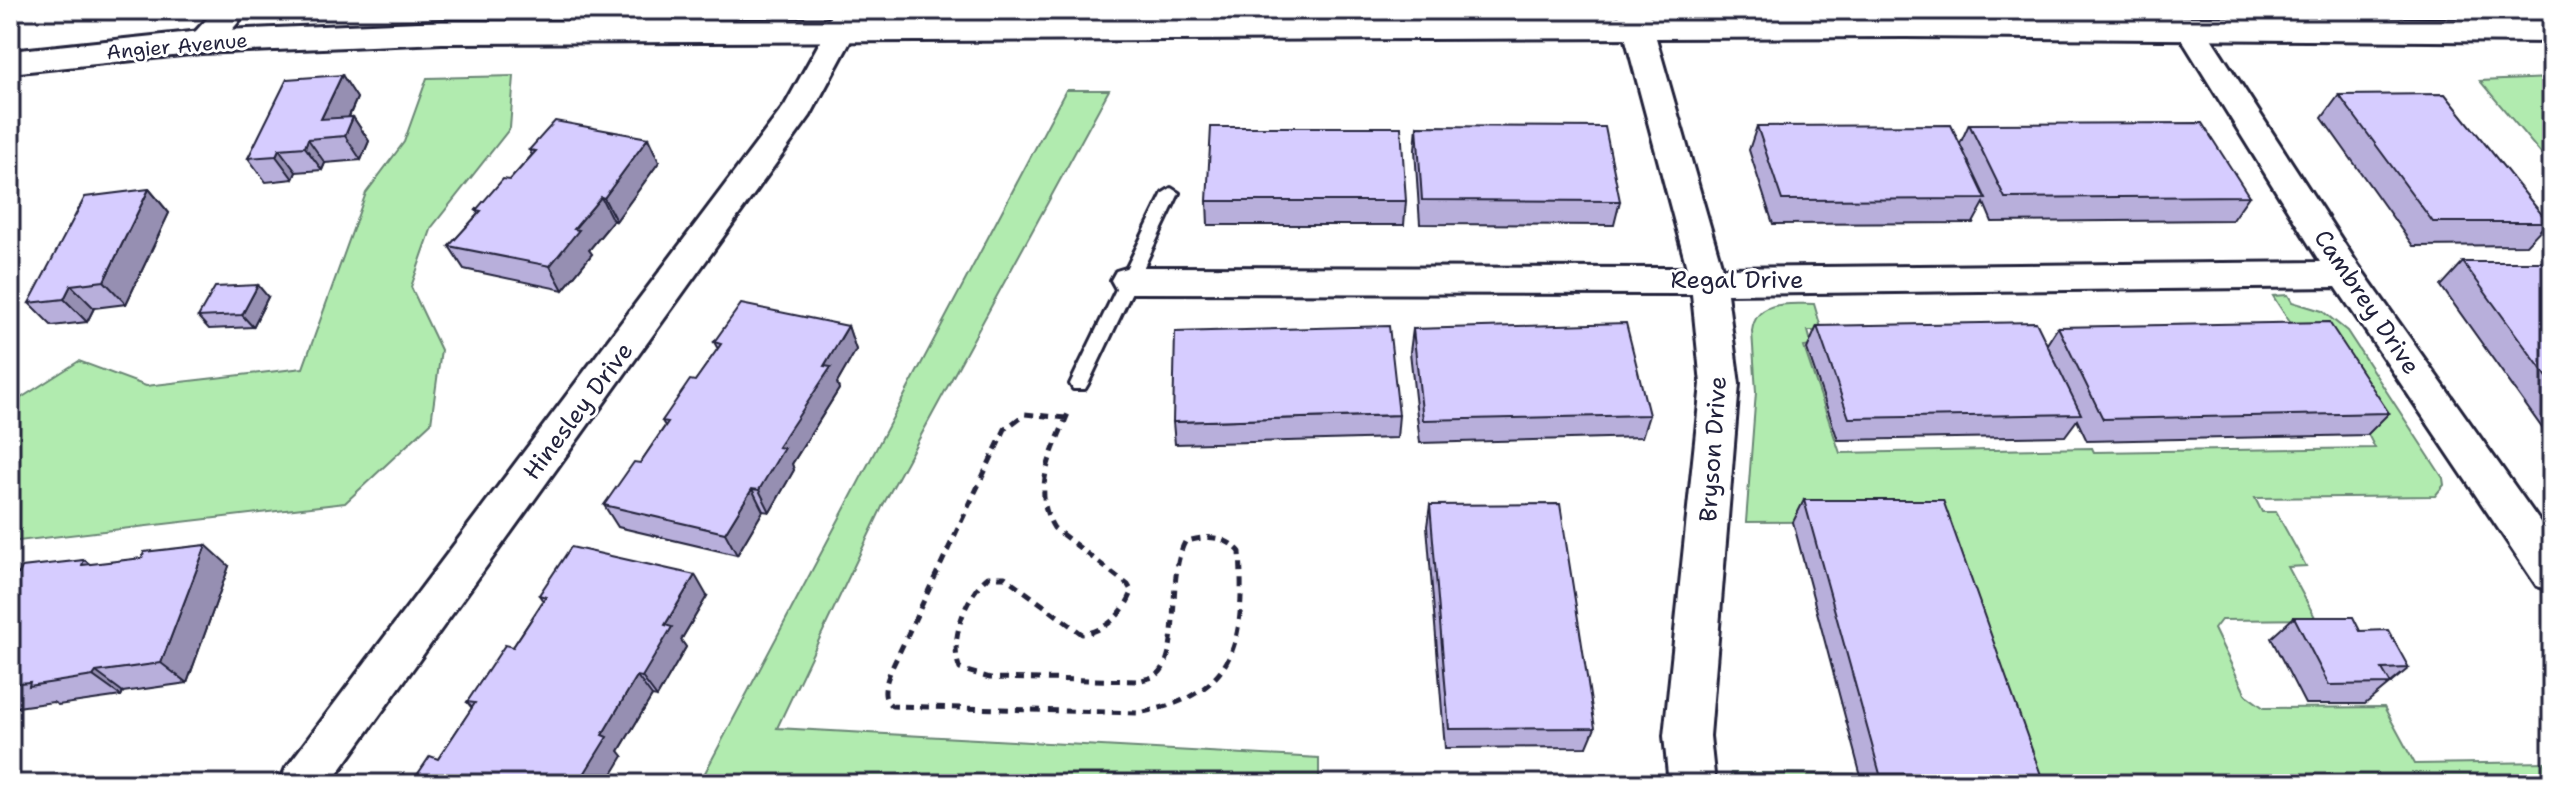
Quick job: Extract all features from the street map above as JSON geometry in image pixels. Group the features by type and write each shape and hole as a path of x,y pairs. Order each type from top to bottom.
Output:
{"street":[{"path":"201,42 232,10"},
{"name":"Angier Avenue","path":"10,62 201,42 844,20 1635,19 2552,31"},
{"name":"Bryson Drive","path":"1635,19 1708,281 1720,384 1687,736 1692,784"},
{"name":"Hinesley Drive","path":"302,784 753,174 799,109 844,20"},
{"name":"Cambrey Drive","path":"2189,27 2346,274 2552,573"},
{"name":"Regal Drive","path":"1129,280 1708,281 2346,274"}],"lane":[{"path":"1079,384 1171,193"}],"path":[{"path":"1066,418 1026,412 1011,419 890,672 884,691 887,702 892,706 1159,711 1180,704 1202,690 1220,675 1233,656 1239,639 1240,552 1226,539 1193,539 1185,542 1176,556 1170,651 1164,669 1156,676 1139,681 990,678 970,675 960,669 955,660 955,649 969,601 986,578 996,575 1005,577 1082,634 1098,632 1130,601 1132,592 1128,585 1044,517 1043,488 1079,384"}],"green space":[{"path":"514,76 510,128 432,227 411,287 441,350 431,423 345,503 10,542 10,405 79,361 146,386 303,368 366,193 404,142 427,78"},
{"path":"2552,78 2552,167 2480,81"},
{"path":"1066,90 1109,90 883,505 777,728 1319,758 1319,784 699,784"},
{"path":"2288,295 2292,302 2322,311 2347,331 2443,478 2444,485 2435,496 2255,498 2262,512 2276,512 2306,566 2288,567 2316,619 2221,620 2214,629 2246,695 2264,708 2384,707 2415,764 2552,762 2552,784 2040,784 1946,521 1746,522 1756,392 1752,331 1760,313 1767,308 1785,304 1814,304 1822,331 1808,331 1812,346 1804,347 1840,453 2092,448 2094,452 2375,448 2352,408 2273,296"},
{"path":"1731,773 1854,774 1857,784 1731,784"}],"building":[{"path":"342,75 321,119 353,117 345,136 308,139 305,147 279,149 276,156 248,158 287,79"},
{"path":"2445,94 2548,222 2433,222 2339,95"},
{"path":"555,121 648,138 604,198 601,197 574,229 579,230 550,266 449,246 481,211 476,210 503,179 510,180 536,151 529,150"},
{"path":"2202,123 2249,196 2005,198 1969,124"},
{"path":"1951,125 1986,199 1782,200 1757,126"},
{"path":"1417,126 1605,127 1620,201 1422,200"},
{"path":"1211,127 1401,127 1406,201 1207,201"},
{"path":"149,189 104,281 71,285 64,299 29,303 85,197"},
{"path":"2463,262 2552,262 2552,384"},
{"path":"258,285 242,315 198,317 215,287"},
{"path":"741,304 848,326 824,366 831,367 778,447 784,448 759,490 752,489 725,533 604,505 634,462 640,463 668,422 662,421 690,380 695,381 721,344 714,342"},
{"path":"2036,322 2081,414 1849,418 1817,326"},
{"path":"2329,322 2389,413 2103,419 2058,327"},
{"path":"1626,323 1649,415 1423,420 1413,329"},
{"path":"1389,326 1399,415 1173,422 1175,332"},
{"path":"1804,500 1943,500 2041,775 1880,774"},
{"path":"1560,504 1595,728 1449,729 1430,505"},
{"path":"206,545 161,663 29,686 30,682 10,684 10,575 19,574 22,567 84,560 82,565 142,558 144,552"},
{"path":"571,547 695,575 665,625 672,627 642,677 637,676 602,735 607,737 578,784 411,784 430,756 438,759 475,703 467,702 505,645 513,647 546,597 539,595"},
{"path":"2294,617 2353,617 2360,631 2388,630 2409,668 2382,669 2391,684 2329,685"},
{"path":"1575,779 1576,784 1419,784 1419,781"}]}
